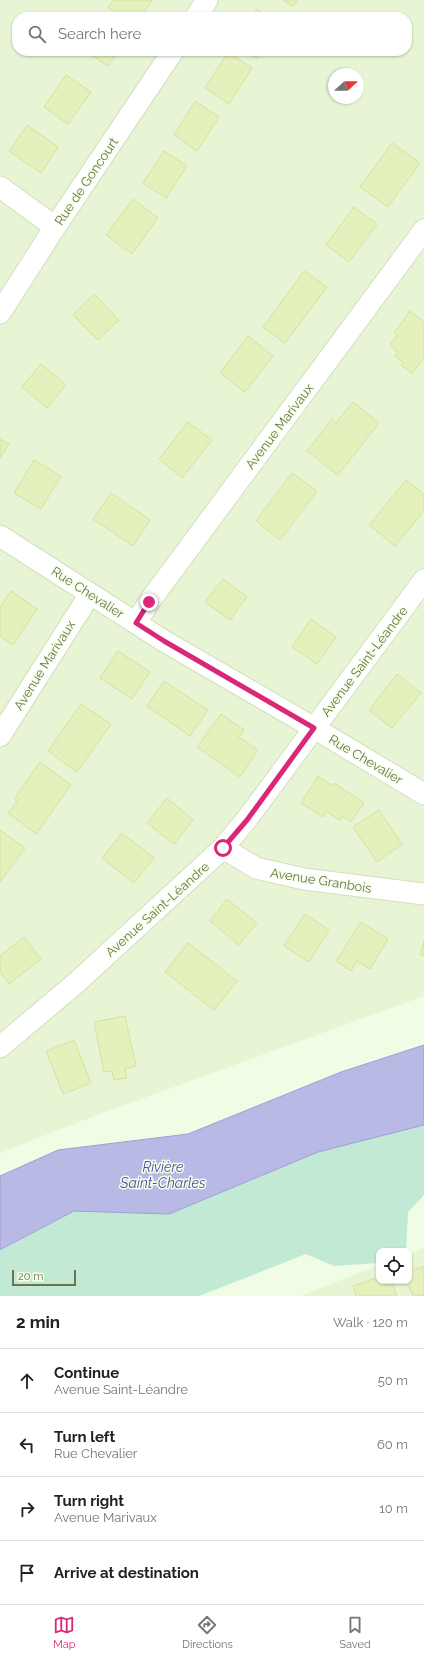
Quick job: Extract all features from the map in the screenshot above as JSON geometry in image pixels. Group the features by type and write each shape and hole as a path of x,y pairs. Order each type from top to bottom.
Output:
{"street":[{"path":"199,12 207,0"},
{"name":"Rue de Goncourt","path":"0,313 55,227 170,56"},
{"path":"0,187 55,227"},
{"name":"Avenue Marivaux","path":"136,623 149,602 424,230"},
{"name":"Rue Chevalier","path":"0,536 164,641 424,794"},
{"name":"Avenue Saint-Léandre","path":"0,1047 76,982 223,848 247,820 424,580"},
{"name":"Avenue Marivaux","path":"0,736 90,594"},
{"name":"Avenue Granbois","path":"223,848 256,868 298,878 424,894"}],"shaded area":[{"path":"0,0 424,0 424,996 97,1115 0,1153"},
{"path":"424,1125 424,1195 408,1212 406,1248 376,1248 376,1263 334,1266 306,1254 199,1296 0,1296 0,1251 74,1211 169,1214 318,1152"},
{"path":"424,1248 424,1296 300,1296 376,1266 376,1284 412,1284 412,1253"}],"water":[{"name":"Rivière Saint-Charles","path":"424,1045 424,1125 318,1152 169,1214 74,1211 0,1250 0,1176 58,1150 188,1134 341,1072"}],"building":[{"path":"113,0 152,0 144,12 116,12 108,7"},
{"path":"283,0 297,0 293,7"},
{"path":"93,56 115,56 108,66"},
{"path":"225,56 234,56 252,68 229,104 205,88"},
{"path":"66,75 91,92 68,124 44,107"},
{"path":"195,101 219,117 197,151 174,135"},
{"path":"27,125 58,147 41,173 9,151"},
{"path":"392,143 420,163 388,207 360,187"},
{"path":"164,151 187,166 166,198 143,183"},
{"path":"133,199 158,218 132,254 106,235"},
{"path":"354,207 377,224 349,262 326,245"},
{"path":"304,271 327,287 285,343 263,327"},
{"path":"94,294 119,320 98,340 73,315"},
{"path":"410,311 424,322 424,358 412,373 401,365 403,362 395,356 398,352 390,345 397,335 394,333"},
{"path":"248,336 273,356 245,392 220,373"},
{"path":"41,364 66,385 47,408 22,387"},
{"path":"353,402 379,423 338,475 307,451 332,419 336,423"},
{"path":"188,422 212,440 182,478 159,459"},
{"path":"0,439 9,444 0,458"},
{"path":"34,460 61,476 41,509 14,493"},
{"path":"292,473 317,491 280,540 256,521"},
{"path":"406,480 424,494 424,511 395,546 369,525"},
{"path":"111,493 150,520 133,546 93,519"},
{"path":"223,579 247,597 230,620 205,602"},
{"path":"11,591 37,609 13,645 0,636 0,607"},
{"path":"311,619 336,637 317,664 292,647"},
{"path":"118,651 150,672 132,699 100,678"},
{"path":"397,674 421,693 392,728 369,710"},
{"path":"164,681 208,710 190,736 147,706"},
{"path":"81,704 111,724 77,772 48,751"},
{"path":"221,714 244,730 239,737 258,750 240,777 197,747"},
{"path":"40,762 71,785 36,834 8,813 17,802 14,799"},
{"path":"318,776 332,786 334,783 364,803 351,822 342,816 340,820 326,811 323,817 301,803"},
{"path":"167,798 193,820 174,844 147,823"},
{"path":"379,810 402,844 377,862 353,827"},
{"path":"0,830 25,848 0,882"},
{"path":"122,833 154,858 134,883 102,858"},
{"path":"227,899 257,923 239,945 210,921"},
{"path":"305,914 329,930 309,962 284,946"},
{"path":"361,922 388,939 370,969 357,961 351,971 336,961"},
{"path":"24,937 41,959 9,984 0,972 0,956"},
{"path":"424,941 424,956 420,955"},
{"path":"188,943 237,981 214,1010 165,972"},
{"path":"125,1016 136,1066 125,1069 127,1078 114,1080 112,1071 104,1072 94,1022"},
{"path":"74,1040 91,1083 63,1094 46,1051"},
{"path":"424,1266 424,1295 413,1296 407,1284 412,1284 412,1271"},
{"path":"376,1278 376,1284 393,1284 397,1296 356,1296 353,1286"}],"route":[{"path":"149,602 136,623 164,641 314,728 247,820 223,848"}]}
